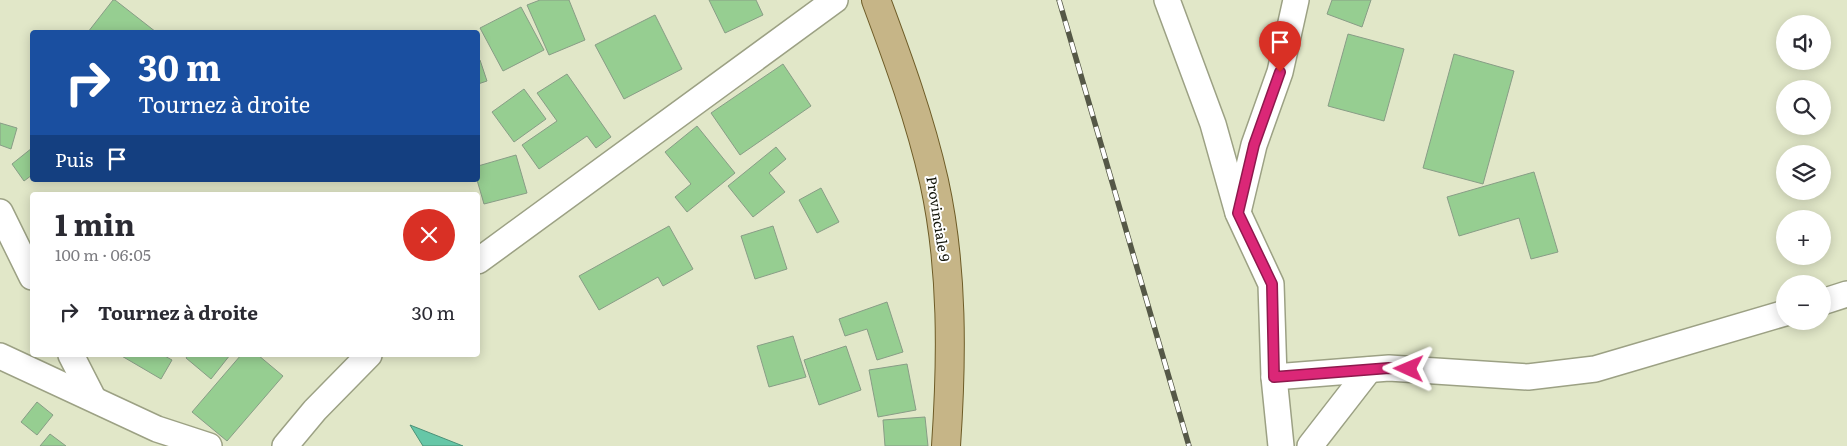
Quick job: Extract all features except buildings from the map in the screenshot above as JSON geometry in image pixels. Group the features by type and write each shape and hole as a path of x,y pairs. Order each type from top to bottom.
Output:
{"main road":[{"name":"Provinciale 9","path":"876,0 909,87 934,182 948,281 949,402 946,446"}],"street":[{"path":"480,260 834,0"},
{"path":"1167,0 1213,124 1238,213 1272,284 1274,377 1281,446"},
{"path":"1238,213 1254,145 1280,72 1296,0"},
{"path":"0,212 30,273"},
{"path":"1831,299 1847,294"},
{"path":"1274,377 1389,368 1528,377 1596,369 1776,317"},
{"path":"0,356 93,398 162,438 209,446"},
{"path":"72,357 93,398"},
{"path":"284,446 314,410 367,357"},
{"path":"1310,446 1369,370"}],"shaded area":[{"path":"410,425 463,446 423,446"}],"railway":[{"path":"1059,0 1189,446"}],"route":[{"path":"1280,72 1254,145 1238,213 1272,284 1274,377 1389,368 1409,369"}]}
